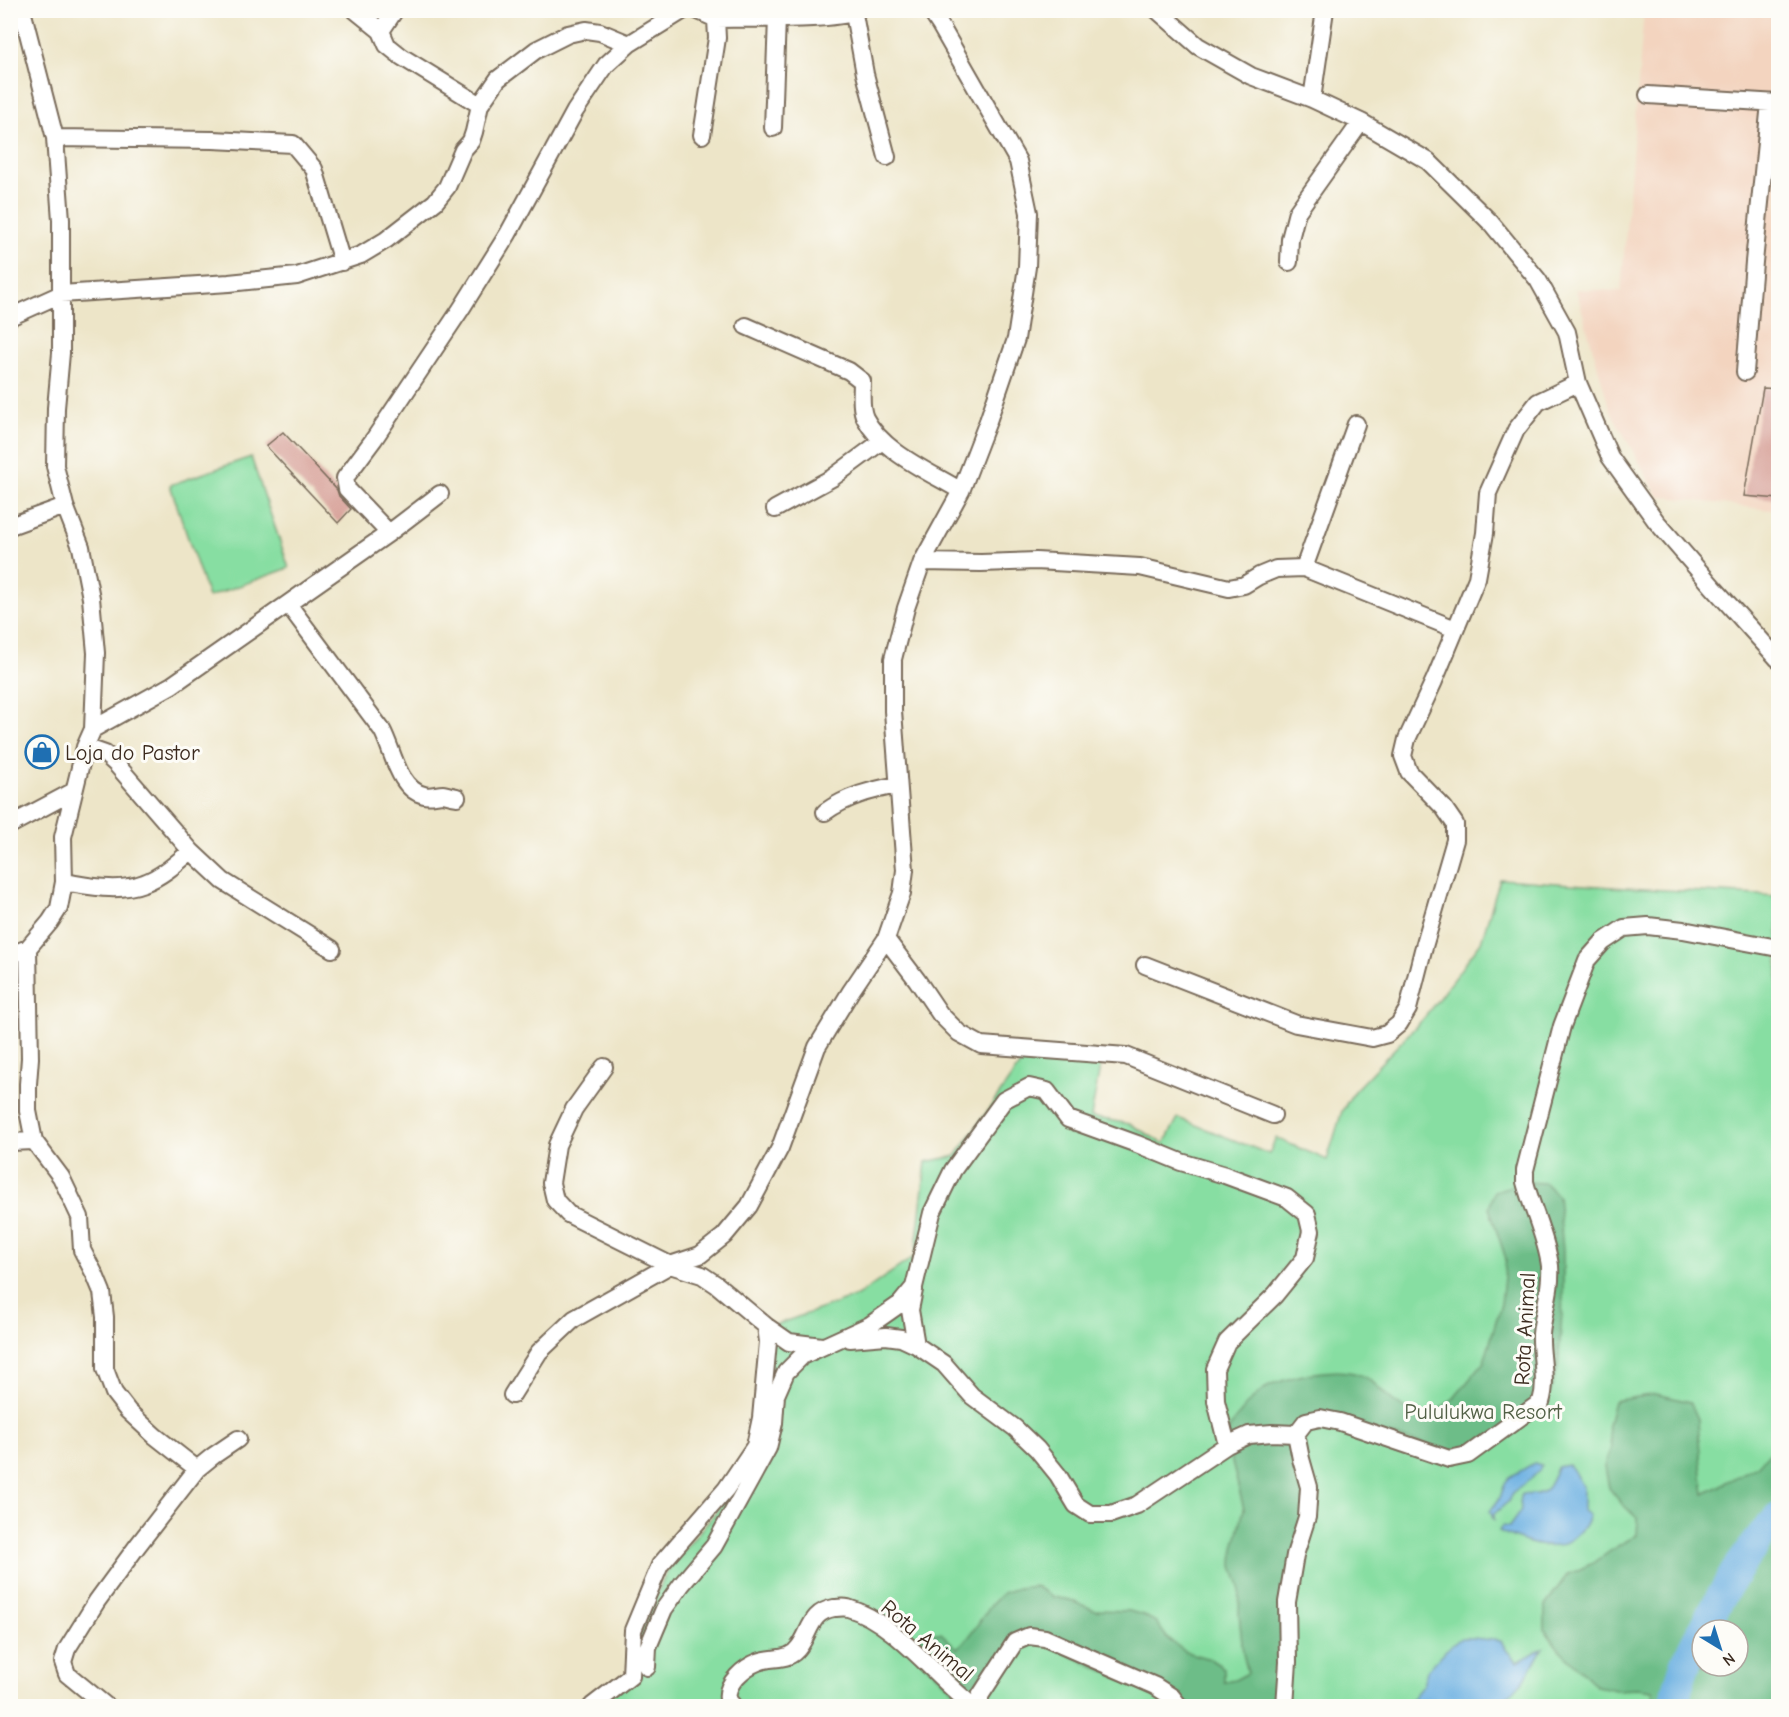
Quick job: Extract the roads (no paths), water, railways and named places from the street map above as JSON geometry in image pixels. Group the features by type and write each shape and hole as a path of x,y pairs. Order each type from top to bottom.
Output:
{"street":[{"path":"10,955 28,948 59,908 64,882 63,837 85,747 93,729 96,653 91,598 81,547 65,506 55,466 56,408 62,353 61,220 55,138 22,10"},
{"path":"356,10 381,31 387,45 402,57 480,105"},
{"path":"381,31 395,10"},
{"path":"389,533 347,489 345,478 374,440 461,309 508,234 575,111 606,65 629,44 684,10"},
{"path":"696,10 716,19 834,17 856,12 865,74 887,157"},
{"path":"512,1395 539,1353 574,1319 670,1265 700,1255 724,1236 749,1206 780,1148 817,1047 886,939 902,893 905,870 893,711 893,659 906,608 922,562 961,491 1016,339 1027,267 1029,213 1018,161 930,10"},
{"path":"1157,10 1198,46 1242,71 1312,99 1361,122 1428,161 1491,223 1538,280 1567,332 1578,383 1610,457 1656,521 1779,659"},
{"path":"1312,99 1324,10"},
{"path":"773,128 777,18"},
{"path":"702,135 717,38 716,19"},
{"path":"10,317 61,294 229,283 297,276 361,255 374,248 435,202 447,187 463,150 471,141 480,105 498,79 536,50 568,34 586,30 600,32 629,44"},
{"path":"1648,95 1774,103 1754,262 1745,372"},
{"path":"1289,262 1290,239 1297,212 1361,122"},
{"path":"55,138 213,140 293,144 314,168 342,262"},
{"path":"746,326 849,371 862,381 865,417 882,441 899,454 961,491"},
{"path":"1145,965 1296,1024 1372,1038 1387,1034 1399,1024 1408,1009 1455,840 1455,824 1444,808 1409,772 1403,756 1407,739 1477,578 1485,533 1488,493 1516,430 1538,402 1578,383"},
{"path":"1304,568 1356,424"},
{"path":"775,509 831,478 882,441"},
{"path":"93,729 172,686 389,533 440,494"},
{"path":"10,526 65,506"},
{"path":"922,562 981,564 1036,561 1140,567 1229,588 1244,585 1276,569 1304,568 1455,629"},
{"path":"288,603 382,730 404,781 424,795 442,794 457,797"},
{"path":"85,747 105,754 116,764 191,851 223,881 332,949"},
{"path":"825,812 838,802 898,785"},
{"path":"10,825 74,791"},
{"path":"64,882 100,888 123,888 145,883 166,871 191,851"},
{"name":"Rota Animal","path":"1296,1434 1306,1421 1320,1418 1340,1422 1449,1459 1468,1455 1540,1402 1544,1392 1541,1334 1550,1291 1550,1267 1548,1252 1530,1202 1525,1182 1525,1170 1562,1026 1587,960 1603,942 1624,928 1648,926 1683,930 1779,948"},
{"path":"886,939 940,1014 959,1033 981,1045 1126,1056 1273,1115"},
{"path":"28,948 30,1047 28,1102 34,1141 61,1177 80,1217 82,1250 102,1292 105,1317 105,1370 114,1393 128,1411 197,1469"},
{"path":"604,1067 574,1109 556,1145 551,1184 555,1200 568,1214 670,1265 702,1275 789,1342 826,1347 870,1325 900,1304 914,1287"},
{"path":"916,1345 910,1311 914,1287 932,1213 953,1170 1004,1100 1029,1087 1047,1091 1068,1119 1181,1162 1225,1175 1287,1198 1307,1214 1311,1231 1305,1258 1275,1296 1227,1342 1215,1369 1216,1401 1227,1445"},
{"path":"10,1142 34,1141"},
{"path":"592,1707 631,1676 633,1630 660,1565 726,1489 755,1446 761,1418 768,1342 766,1326"},
{"path":"647,1667 648,1647 664,1609 714,1546 768,1448 774,1423 776,1395 786,1372 802,1356 826,1347 855,1338 886,1336 900,1338 916,1345 944,1364 972,1396 1016,1428 1037,1449 1058,1475 1076,1505 1090,1514 1111,1514 1137,1505 1227,1445 1249,1435 1296,1434 1309,1487 1307,1517 1295,1555 1287,1602 1288,1662 1285,1707"},
{"path":"106,1707 67,1674 63,1662 67,1649 97,1601 197,1469 238,1439"},
{"name":"Rota Animal","path":"733,1707 728,1699 730,1686 741,1672 758,1662 789,1657 799,1647 814,1618 829,1609 845,1607 864,1614 897,1637 973,1707"},
{"name":"Rota Animal","path":"980,1707 980,1696 1004,1658 1015,1642 1029,1635 1045,1638 1155,1686 1172,1696 1179,1707"}],"water":[{"path":"1534,1463 1541,1465 1540,1470 1514,1492 1509,1501 1494,1514 1494,1521 1490,1511 1500,1498 1505,1483 1510,1477"},
{"path":"1569,1465 1583,1486 1583,1511 1589,1515 1584,1526 1576,1535 1560,1545 1545,1546 1520,1540 1499,1531 1502,1526 1509,1527 1521,1510 1519,1502 1521,1494 1541,1493 1549,1486 1557,1467"},
{"path":"1461,1638 1501,1641 1518,1662 1543,1648 1524,1680 1513,1692 1492,1706 1406,1706 1423,1685 1427,1671 1446,1650"}],"waterway":[{"path":"1709,1618 1735,1572 1762,1535 1778,1518"},
{"path":"1675,1706 1678,1686 1690,1654"}],"place":[{"name":"Loja do Pastor","path":"42,752"}],"park label":[{"name":"Pululukwa Resort","path":"1483,1411"}]}
